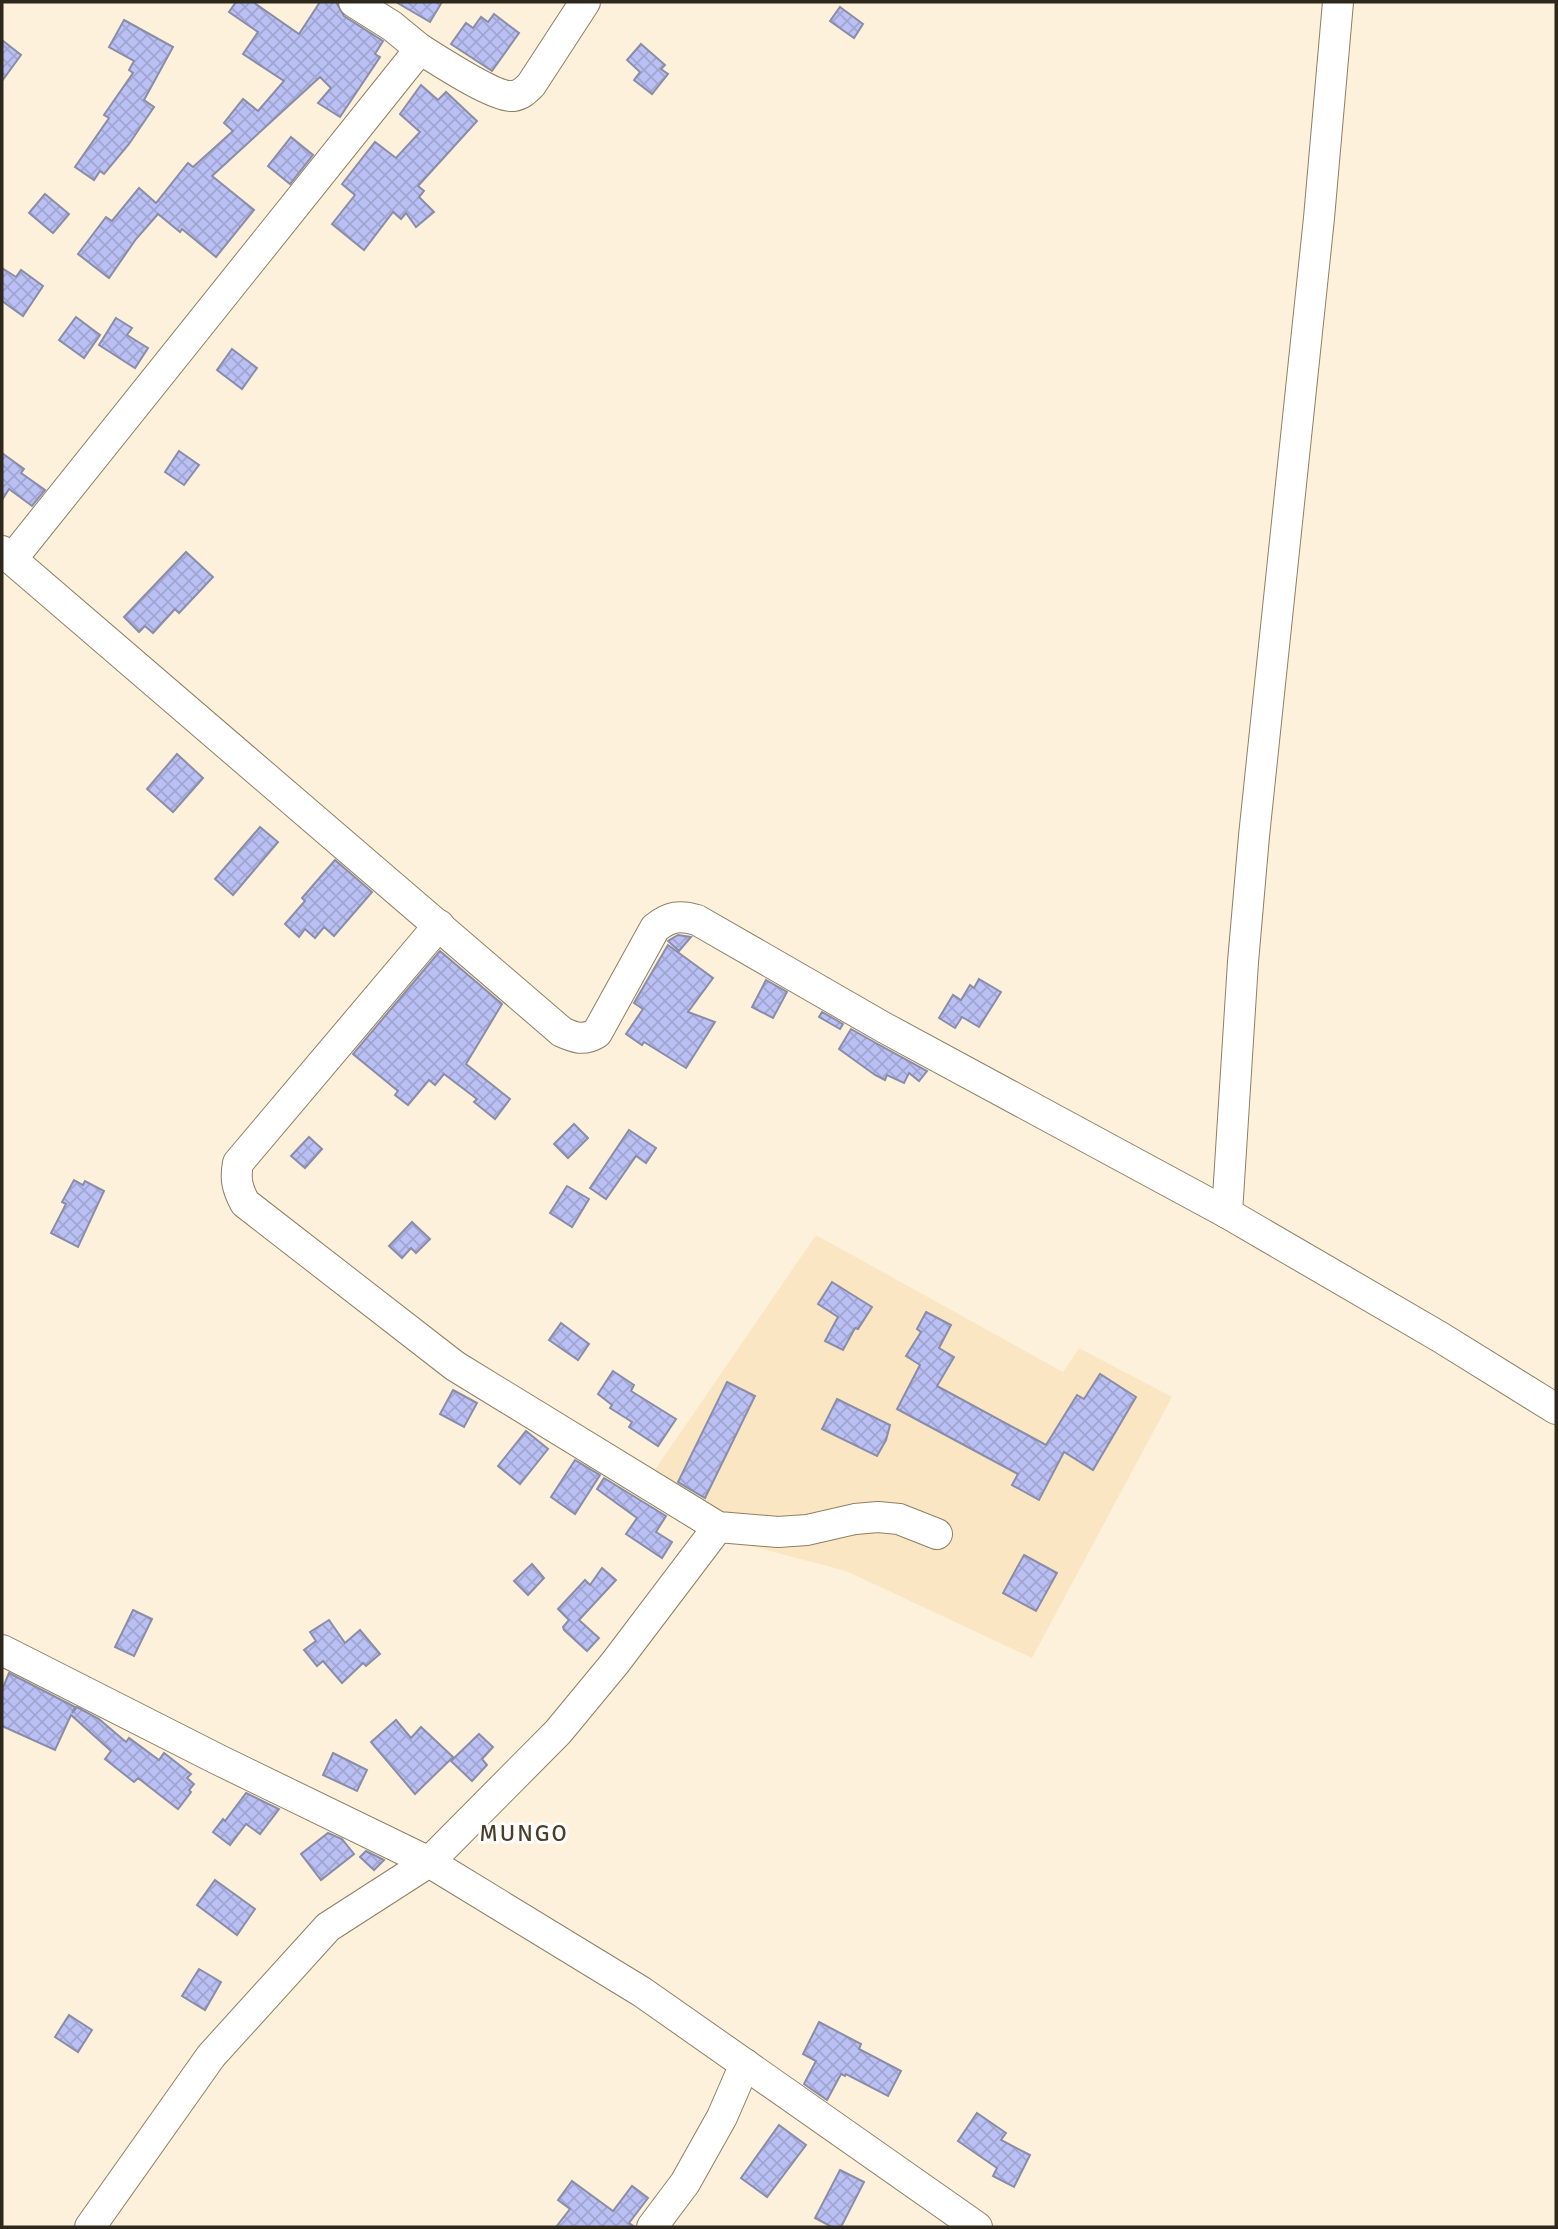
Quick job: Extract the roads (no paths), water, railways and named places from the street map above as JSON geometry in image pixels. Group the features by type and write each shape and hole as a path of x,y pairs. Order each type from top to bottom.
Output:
{"street":[{"path":"354,2 455,71 511,97 522,94 531,85 585,2"},
{"path":"1227,1213 1254,836 1320,218 1338,2"},
{"path":"420,49 7,555 562,1032 574,1038 588,1039 597,1033 655,928 666,919 681,916 697,920 883,1027 1227,1213 1440,1337 1556,1409"},
{"path":"439,925 238,1163 235,1178 246,1203 455,1366 718,1527 778,1532 807,1530 855,1519 878,1517 899,1519 937,1534"},
{"path":"90,2227 211,2056 328,1927 429,1862 558,1732 615,1663 718,1527"},
{"path":"2,1650 429,1862 642,1992 977,2227"},
{"path":"652,2227 691,2172 722,2117 745,2064"}],"district":[{"name":"MUNGO","path":"524,1833"}]}
